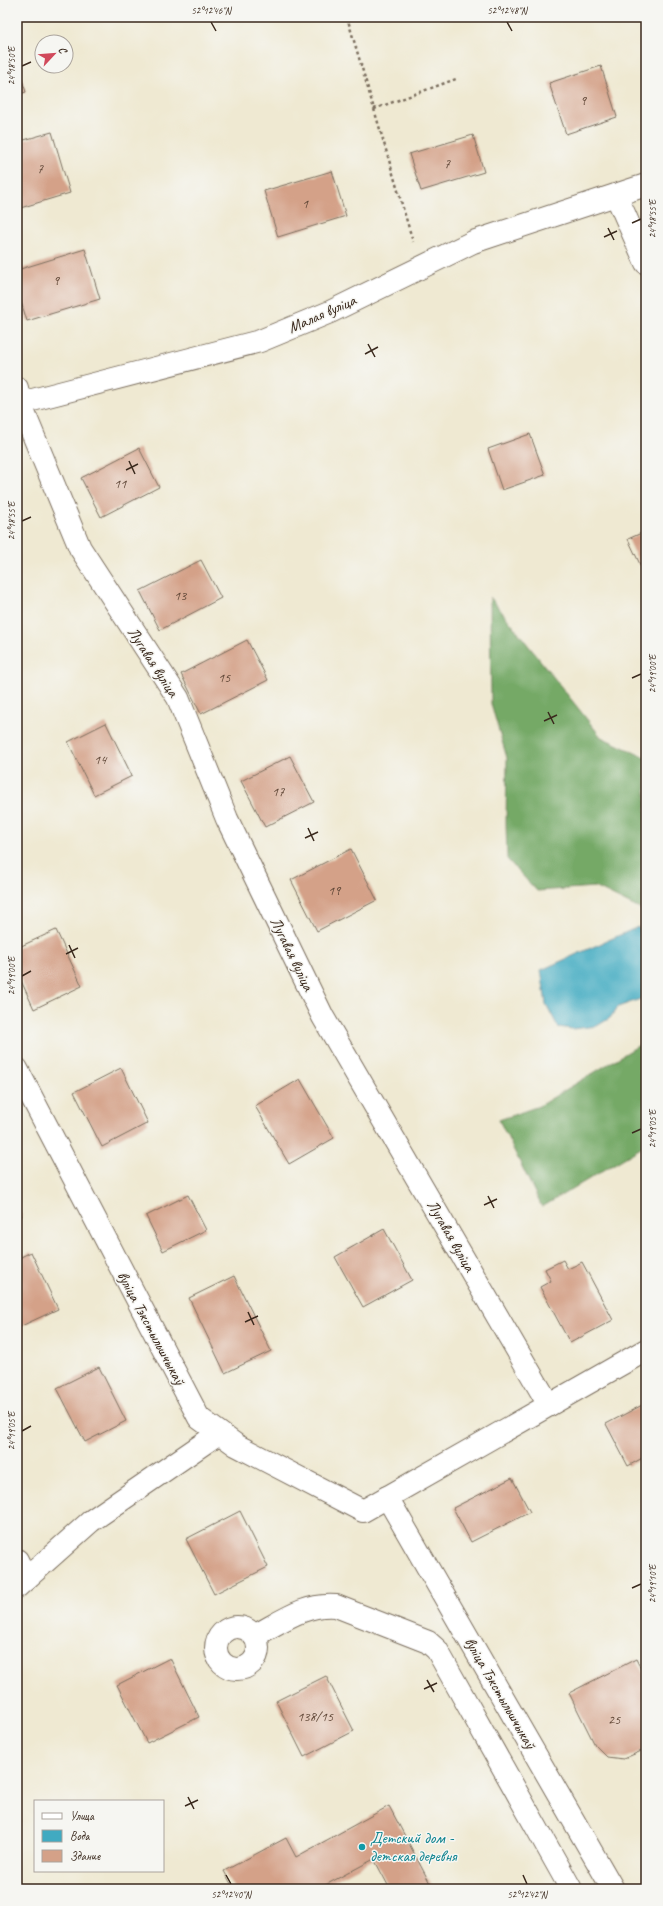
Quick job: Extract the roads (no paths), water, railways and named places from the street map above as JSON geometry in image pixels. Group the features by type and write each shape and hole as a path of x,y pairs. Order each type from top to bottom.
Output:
{"street":[{"name":"Малая вуліца","path":"18,399 260,341 330,312 472,242 646,185"},
{"path":"616,195 646,263"},
{"name":"Лугавая вуліца","path":"18,399 80,548 178,698 227,819 323,1017 549,1405"},
{"name":"вуліца Тэкстыльшчыкаў","path":"17,1070 199,1418 236,1445 363,1511 387,1497 613,1889"},
{"path":"387,1497 646,1350"},
{"path":"20,1575 91,1521 219,1433"},
{"path":"254,1636 307,1608 322,1605 336,1606 428,1642 437,1650 571,1889"}],"water":[{"path":"638,927 646,937 646,997 618,1007 610,1018 597,1026 572,1029 558,1027 546,1004 541,970"}],"place":[{"name":"Детский дом - детская деревня","path":"362,1847"}]}
